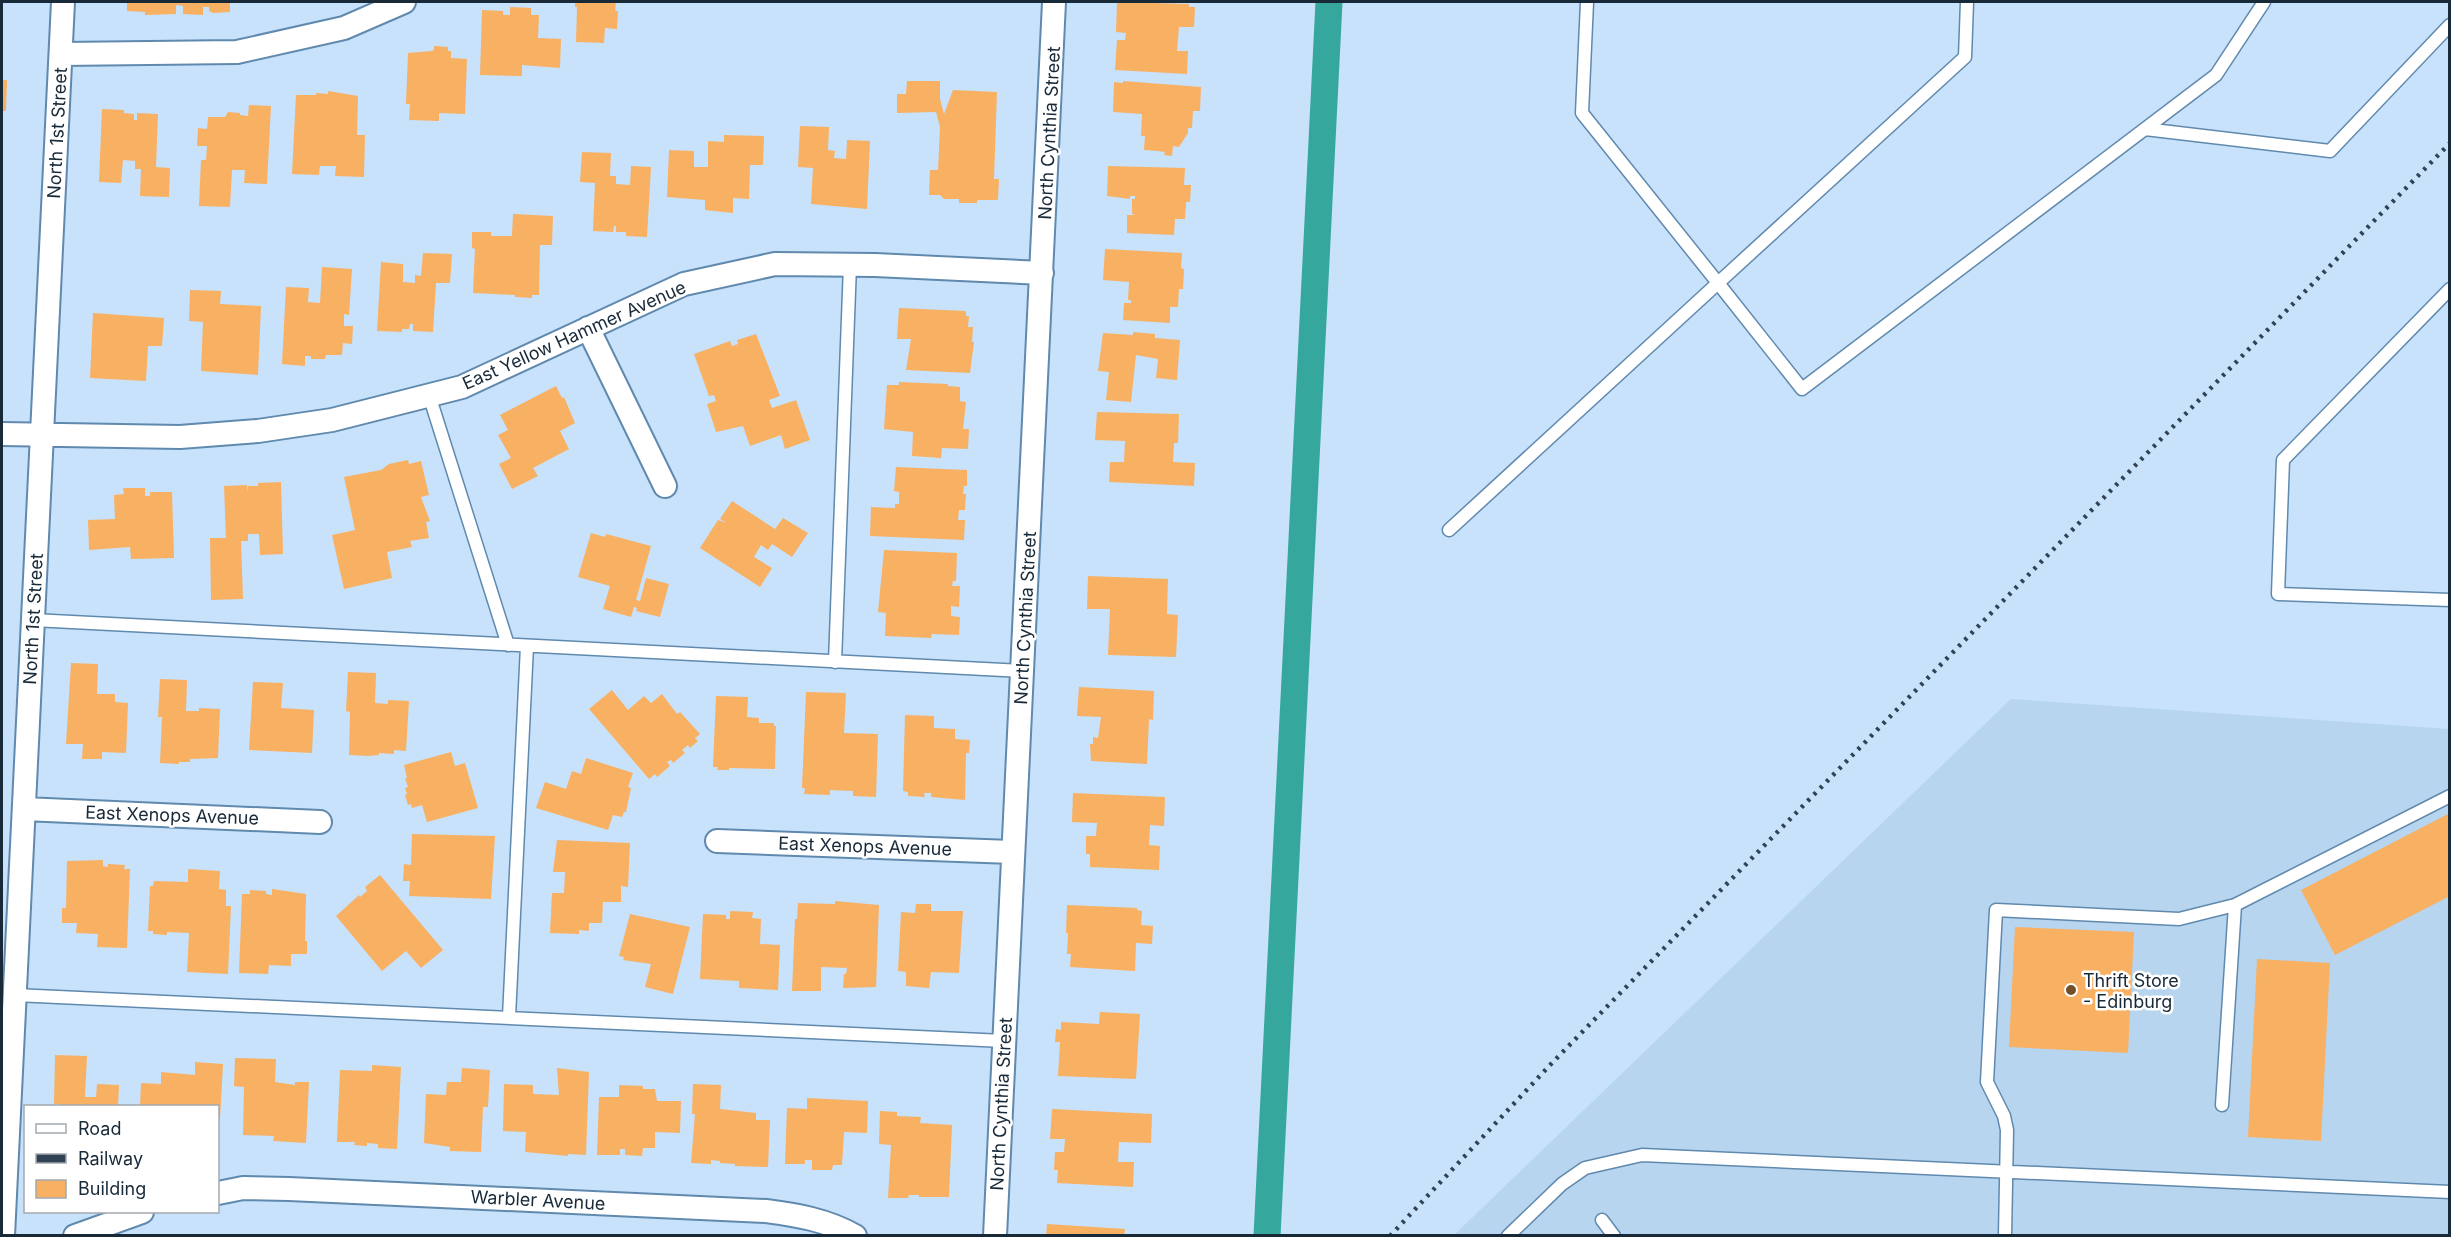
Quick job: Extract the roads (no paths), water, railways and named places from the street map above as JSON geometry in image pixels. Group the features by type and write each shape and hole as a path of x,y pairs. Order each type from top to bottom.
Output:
{"street":[{"name":"North 1st Street","path":"3,1236 63,2"},
{"path":"61,54 237,52 344,28 404,2"},
{"name":"North Cynthia Street","path":"995,1236 1054,2"},
{"name":"East Yellow Hammer Avenue","path":"2,434 180,437 258,431 332,420 462,387 684,284 775,264 1042,273"},
{"path":"588,328 665,486"},
{"name":"East Xenops Avenue","path":"24,809 320,822"},
{"name":"East Xenops Avenue","path":"717,841 1012,852"},
{"name":"Warbler Avenue","path":"219,1193 243,1188 289,1189 766,1211 805,1217 839,1227 855,1236"},
{"path":"75,1236 139,1213"}],"lane":[{"path":"1587,2 1582,113 1802,389 2216,75 2264,2"},
{"path":"1449,530 1965,57 1967,2"},
{"path":"2145,129 2330,151 2450,25"},
{"path":"835,662 850,265"},
{"path":"2450,289 2283,460 2278,594 2450,600"},
{"path":"429,395 508,645"},
{"path":"33,620 1022,671"},
{"path":"509,1017 527,646"},
{"path":"2005,1236 2007,1130 2004,1116 1987,1082 1996,910 2179,919 2235,905 2450,796"},
{"path":"2222,1105 2235,905"},
{"path":"15,995 1004,1041"},
{"path":"1508,1236 1562,1184 1585,1168 1642,1155 2450,1191"},
{"path":"1602,1220 1614,1236"}],"waterway":[{"path":"1267,1236 1329,2"}],"railway":[{"path":"1390,1236 1551,1064 2450,143"}],"place":[{"name":"Thrift Store - Edinburg","path":"2071,990"}]}
